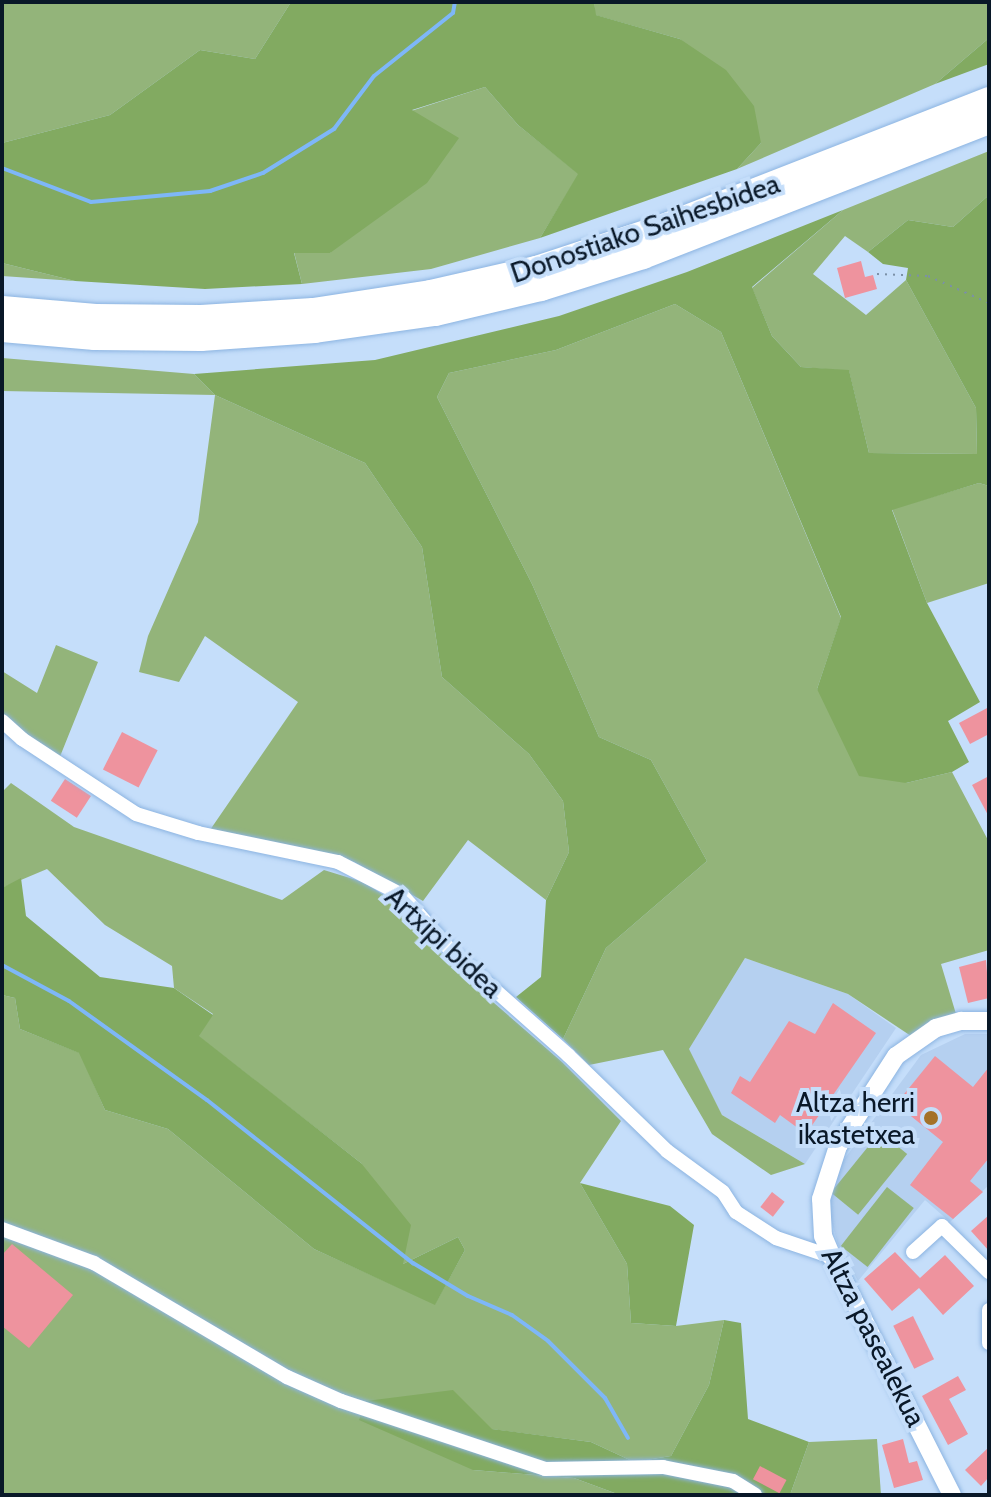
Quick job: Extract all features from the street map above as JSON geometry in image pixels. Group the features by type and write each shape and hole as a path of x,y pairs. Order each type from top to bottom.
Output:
{"highway":[{"name":"Donostiako Saihesbidea","path":"2,309 146,318 245,316 313,311 445,290 536,269 646,233 989,100"},
{"name":"Donostiako Saihesbidea","path":"2,329 95,337 201,338 315,330 435,313 541,288 643,256 989,121"}],"street":[{"name":"Artxipi bidea","path":"2,721 22,739 136,814 198,833 338,862 402,895 452,952 568,1055 667,1151 723,1192 736,1212 776,1238 832,1257"},
{"name":"Altza pasealekua","path":"952,1495 823,1236 824,1183 838,1146 896,1056 936,1028 961,1021 989,1021"},
{"path":"913,1252 942,1226 989,1272"},
{"path":"2,1229 94,1263 287,1377 341,1401 545,1469 663,1467 733,1481 755,1495"},
{"path":"989,1310 989,1343"}],"path":[{"path":"877,274 928,276 989,303"}],"shaded area":[{"path":"745,958 848,994 896,1028 805,1164 722,1115 688,1049"},
{"name":"Altza herri ikastetxea","path":"965,1034 989,1034 989,1185 950,1222 925,1200 858,1281 838,1244 831,1220 831,1190 840,1165 921,1055"}],"green space":[{"path":"2,2 291,2 255,59 200,50 110,115 2,143"},
{"path":"291,2 594,2 596,15 680,39 726,70 754,106 761,143 737,169 540,238 578,174 518,125 485,87 412,110 459,138 427,183 330,253 294,253 302,284 205,289 75,281 2,263 2,143 110,115 200,50 255,59"},
{"path":"594,2 989,2 989,38 935,84 737,169 761,143 680,39 595,15"},
{"path":"989,38 989,64 935,84"},
{"path":"485,87 518,125 579,174 540,238 431,269 302,284 294,252 330,253 411,111"},
{"path":"989,151 989,195 953,227 908,220 868,252 845,236 813,274 866,315 906,280 976,408 977,454 869,453 849,371 801,367 772,336 752,288 843,210"},
{"path":"989,195 989,486 979,483 892,510 927,603 980,702 948,721 969,762 952,772 906,783 859,776 817,689 841,617 721,332 675,304 556,350 449,373 437,397 532,584 599,737 651,760 707,861 606,948 563,1039 516,997 541,977 546,900 569,852 563,801 529,754 442,677 422,547 365,463 215,395 194,374 375,360 559,316 687,272 843,210 752,287 772,336 801,367 849,370 869,453 977,454 976,408 906,280 908,268 883,264 868,252 908,220 953,227"},
{"path":"2,263 75,281 2,276"},
{"path":"675,304 721,332 841,618 817,689 906,783 952,772 989,842 989,950 941,964 956,1014 911,1036 848,994 745,958 689,1049 722,1115 805,1164 771,1175 712,1134 663,1050 589,1065 563,1039 606,948 707,861 651,760 599,737 532,584 437,397 449,373 556,350"},
{"path":"2,358 194,374 215,395 2,391"},
{"path":"215,395 365,463 422,547 442,677 529,754 563,801 569,852 546,900 468,840 423,901 354,862 210,830 298,702 205,636 179,682 139,672 148,636 198,522"},
{"path":"979,483 989,486 989,583 927,603 892,509"},
{"path":"56,645 98,662 59,759 2,715 2,671 37,693"},
{"path":"11,783 74,827 282,900 324,870 363,882 398,904 456,970 562,1062 621,1121 580,1183 627,1264 631,1323 676,1326 724,1320 709,1385 671,1456 634,1462 591,1442 491,1429 473,1470 574,1478 620,1495 2,1495 2,995 15,998 20,1029 80,1053 105,1110 168,1129 314,1249 435,1304 465,1250 458,1237 403,1264 361,1163 198,1036 213,1014 174,988 172,966 105,925 47,869 2,888 2,792"},
{"path":"21,878 26,916 100,977 174,988 213,1015 199,1036 361,1163 411,1225 403,1264 458,1237 465,1250 435,1305 314,1249 168,1129 105,1110 79,1053 20,1029 15,998 2,995 2,888"},
{"path":"880,1132 907,1154 858,1215 831,1193"},
{"path":"580,1183 670,1206 694,1225 676,1326 631,1323 627,1264"},
{"path":"887,1187 914,1208 868,1267 841,1246"},
{"path":"724,1320 741,1323 748,1419 809,1442 790,1495 620,1495 574,1478 473,1470 359,1420 366,1401 453,1390 492,1429 591,1442 634,1462 671,1456 709,1385"},
{"path":"877,1439 881,1495 790,1495 809,1442"}],"building":[{"path":"861,261 865,277 873,275 877,289 845,298 837,268"},
{"path":"989,707 989,734 970,744 959,723"},
{"path":"122,732 158,750 139,788 103,769"},
{"path":"989,776 989,817 972,785"},
{"path":"65,779 91,796 77,818 51,801"},
{"path":"986,960 989,998 968,1003 959,967"},
{"path":"833,1003 876,1033 806,1134 780,1115 775,1123 731,1093 740,1076 750,1082 789,1021 815,1034"},
{"path":"935,1056 973,1087 989,1067 989,1158 970,1181 983,1192 953,1219 910,1185 943,1142 896,1104"},
{"path":"772,1192 785,1202 773,1217 760,1207"},
{"path":"989,1215 989,1251 971,1231"},
{"path":"12,1244 73,1295 29,1348 2,1326 2,1255"},
{"path":"895,1252 920,1278 945,1255 974,1286 943,1315 919,1288 892,1311 864,1279"},
{"path":"913,1316 934,1359 914,1369 893,1326"},
{"path":"958,1376 966,1390 949,1399 968,1434 948,1445 922,1396"},
{"path":"903,1439 909,1463 917,1461 923,1480 894,1488 882,1445"},
{"path":"989,1447 989,1477 981,1486 965,1470"},
{"path":"760,1466 786,1480 779,1493 753,1479"}],"waterway":[{"path":"2,168 91,202 210,191 263,173 334,129 374,76 453,13 455,2"},
{"path":"2,965 69,1001 207,1100 413,1263 468,1296 512,1315 548,1341 605,1398 628,1438"}],"place":[{"name":"Altza herri ikastetxea","path":"931,1118"}]}
